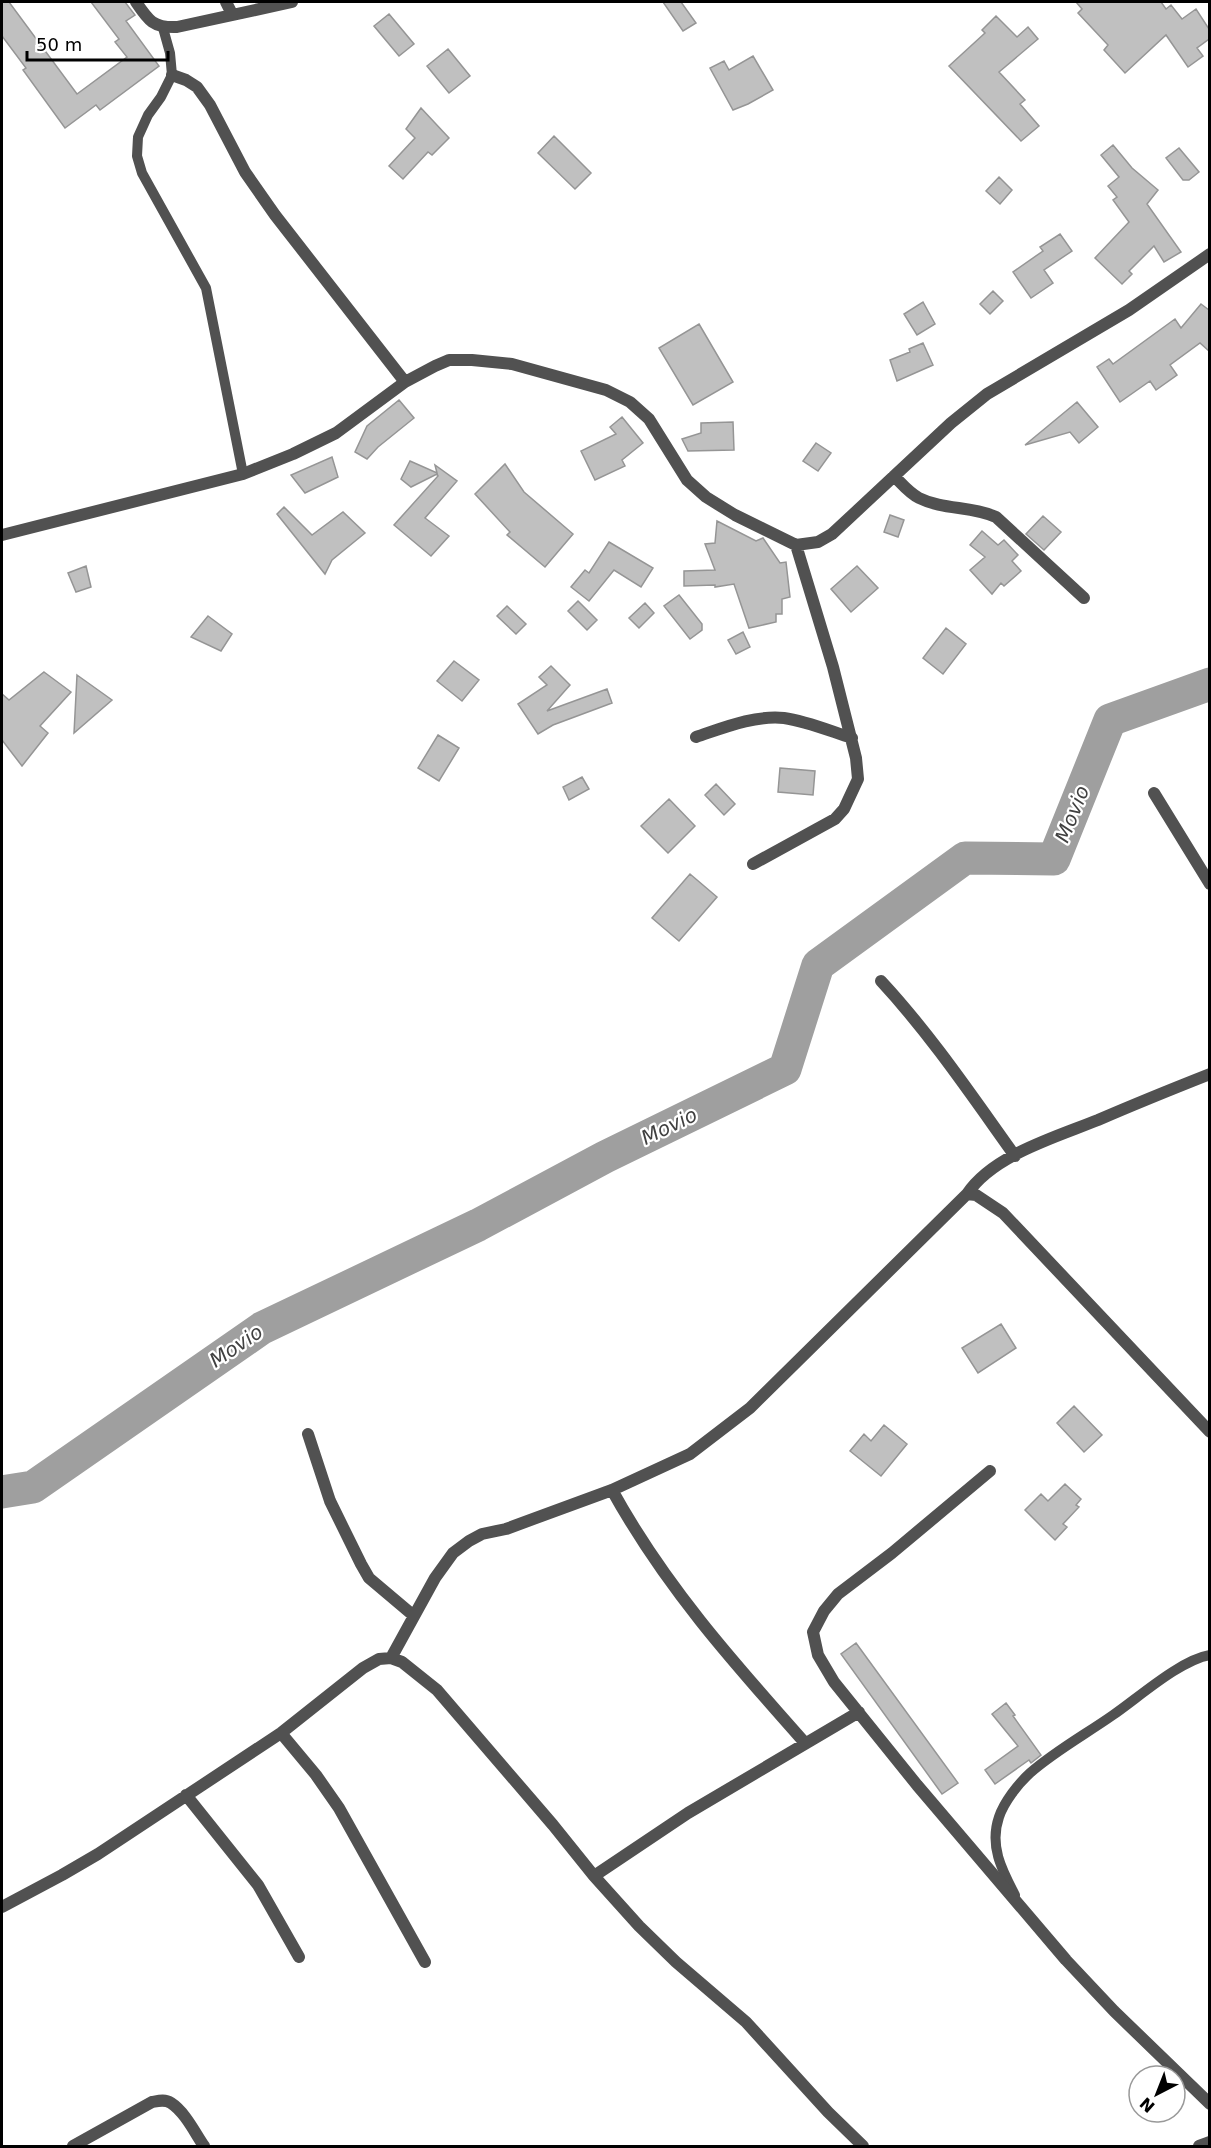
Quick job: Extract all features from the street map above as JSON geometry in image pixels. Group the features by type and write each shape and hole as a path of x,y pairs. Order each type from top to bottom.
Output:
{"street":[{"path":"136,2 154,24 163,28 292,2"},
{"path":"226,2 232,14"},
{"path":"172,75 197,87 210,105 245,172 275,215 405,382"},
{"path":"2,535 243,474 293,454 336,433 405,382 449,360 472,360 512,364 606,390 630,402 650,418 687,480 706,497 735,515 796,545 818,542 832,534 951,423 987,394 1129,310 1209,254"},
{"path":"894,476 912,494 934,504 983,511 996,517 1084,598"},
{"path":"753,864 835,819 844,809 858,779 852,738 796,545"},
{"path":"696,737 736,724 783,718 852,738"},
{"path":"1154,793 1209,884"},
{"path":"881,981 910,1012 1015,1156"},
{"path":"390,1658 435,1578 453,1553 469,1540 482,1534 506,1529 612,1490 690,1454 750,1408 990,1170 1027,1149 1209,1074"},
{"path":"967,1194 976,1195 1003,1213 1209,1432"},
{"path":"308,1434 330,1502 369,1578 414,1616"},
{"path":"990,1471 892,1553 838,1594 824,1611 813,1632 818,1655 834,1682 917,1785 1066,1960 1114,2011 1209,2104"},
{"path":"612,1490 636,1532 696,1617 805,1743"},
{"path":"2,1907 99,1854 280,1733 363,1668 379,1659 390,1658 402,1662 437,1690 554,1824 594,1876 676,1962 746,2022 862,2146"},
{"path":"594,1876 688,1813 859,1712"},
{"path":"280,1733 339,1808 425,1962"},
{"path":"186,1796 258,1885 299,1957"},
{"path":"73,2146 152,2102 161,2100 170,2102 204,2146"},
{"path":"1199,2146 1209,2142"}],"lane":[{"path":"163,28 170,53 172,75 161,97 148,115 138,137 137,156 142,173 206,288 243,474"},
{"path":"1017,1901 998,1860 994,1835 999,1815 1014,1792 1031,1773 1059,1752 1179,1669 1200,1657 1209,1655"}],"building":[{"path":"2,2 9,2 77,94 127,57 115,42 119,39 91,2 125,2 135,15 126,21 159,66 100,110 96,105 65,128 23,70 26,68 2,36"},
{"path":"663,2 681,2 696,23 683,31"},
{"path":"1076,2 1161,2 1166,9 1171,5 1182,19 1196,9 1209,29 1209,39 1197,48 1203,56 1188,67 1166,35 1125,73 1104,50 1108,45 1078,13 1082,9"},
{"path":"389,14 414,44 399,56 374,26"},
{"path":"996,16 1017,37 1028,27 1038,39 999,72 1025,100 1020,104 1039,126 1021,141 949,66 985,33 982,30"},
{"path":"448,49 470,76 449,93 427,66"},
{"path":"753,56 773,90 733,110 710,68 724,61 729,70"},
{"path":"421,108 449,138 432,155 428,152 403,179 389,166 415,138 406,129"},
{"path":"554,136 591,173 575,189 538,153"},
{"path":"1113,145 1132,168 1158,190 1147,204 1181,252 1164,262 1154,246 1129,271 1132,274 1122,284 1095,258 1129,222 1113,200 1117,197 1108,186 1119,177 1101,155"},
{"path":"1179,148 1199,172 1189,180 1183,180 1166,158"},
{"path":"999,177 1012,190 1000,204 986,191"},
{"path":"1060,234 1072,251 1044,270 1053,283 1031,298 1013,272 1043,251 1040,247"},
{"path":"993,291 1003,301 990,314 980,304"},
{"path":"923,302 935,324 917,335 904,314"},
{"path":"1201,304 1209,310 1209,351 1200,343 1170,365 1177,375 1156,390 1150,381 1120,402 1097,367 1109,359 1113,364 1175,319 1181,328"},
{"path":"699,324 733,382 693,405 659,348"},
{"path":"923,343 933,365 897,381 890,360 910,352 909,349"},
{"path":"399,400 414,418 378,447 367,459 355,452 367,426"},
{"path":"1077,402 1098,427 1079,443 1070,432 1025,445"},
{"path":"622,417 643,443 622,460 625,466 595,480 581,451 616,434 610,427"},
{"path":"733,422 734,450 688,451 682,439 701,433 701,423"},
{"path":"816,443 831,453 818,471 803,461"},
{"path":"332,457 338,477 305,493 291,475"},
{"path":"410,461 437,473 435,465 457,481 425,518 449,536 431,556 394,525 438,476 437,474 411,487 401,479"},
{"path":"505,464 524,492 573,534 545,567 507,535 510,532 475,494"},
{"path":"284,507 312,535 343,512 365,533 332,560 325,574 277,514"},
{"path":"890,515 904,520 898,537 884,532"},
{"path":"1043,516 1061,532 1044,550 1026,534"},
{"path":"717,521 756,541 763,538 780,563 786,562 790,597 782,599 782,614 776,614 776,622 749,628 734,584 715,587 715,585 684,586 684,571 715,570 705,544 715,543"},
{"path":"982,531 998,545 1004,540 1018,555 1012,561 1021,571 1004,586 1001,583 992,594 970,570 985,557 970,545"},
{"path":"609,542 653,568 641,587 614,570 589,601 571,587 585,570 589,573"},
{"path":"86,566 91,587 76,592 68,573"},
{"path":"857,566 878,588 851,612 831,589"},
{"path":"679,595 702,624 702,630 690,639 664,606"},
{"path":"578,601 597,620 587,630 568,611"},
{"path":"645,603 654,613 639,628 629,618"},
{"path":"507,606 526,624 516,634 497,616"},
{"path":"208,616 232,634 221,651 191,637"},
{"path":"946,628 966,644 943,674 923,658"},
{"path":"743,632 750,647 736,654 728,640"},
{"path":"454,661 479,680 462,701 437,681"},
{"path":"551,666 570,685 547,711 607,689 612,703 553,725 538,734 518,704 547,685 539,677"},
{"path":"44,672 71,692 40,726 48,733 22,766 2,740 2,694 9,700"},
{"path":"77,675 112,700 74,733 75,714"},
{"path":"438,735 459,748 439,781 418,768"},
{"path":"780,768 815,771 813,795 778,792"},
{"path":"582,777 589,789 569,800 563,787"},
{"path":"716,784 735,804 724,815 705,795"},
{"path":"669,799 695,826 668,853 641,826"},
{"path":"690,874 717,897 679,941 652,918"},
{"path":"1001,1324 1016,1348 978,1373 962,1348"},
{"path":"1074,1406 1102,1435 1084,1452 1057,1423"},
{"path":"884,1425 907,1444 881,1476 850,1451 864,1434 871,1441"},
{"path":"1065,1484 1081,1499 1076,1505 1079,1507 1063,1524 1067,1527 1055,1540 1025,1510 1041,1494 1048,1501"},
{"path":"856,1643 958,1783 942,1794 841,1654"},
{"path":"1006,1703 1041,1755 1031,1763 1029,1760 995,1784 985,1770 1018,1746 992,1714"}],"waterway":[{"name":"Movio","path":"2,1492 33,1487 262,1328 478,1225 605,1157 785,1069 818,965 965,858 1054,859 1110,720 1210,684"}]}
